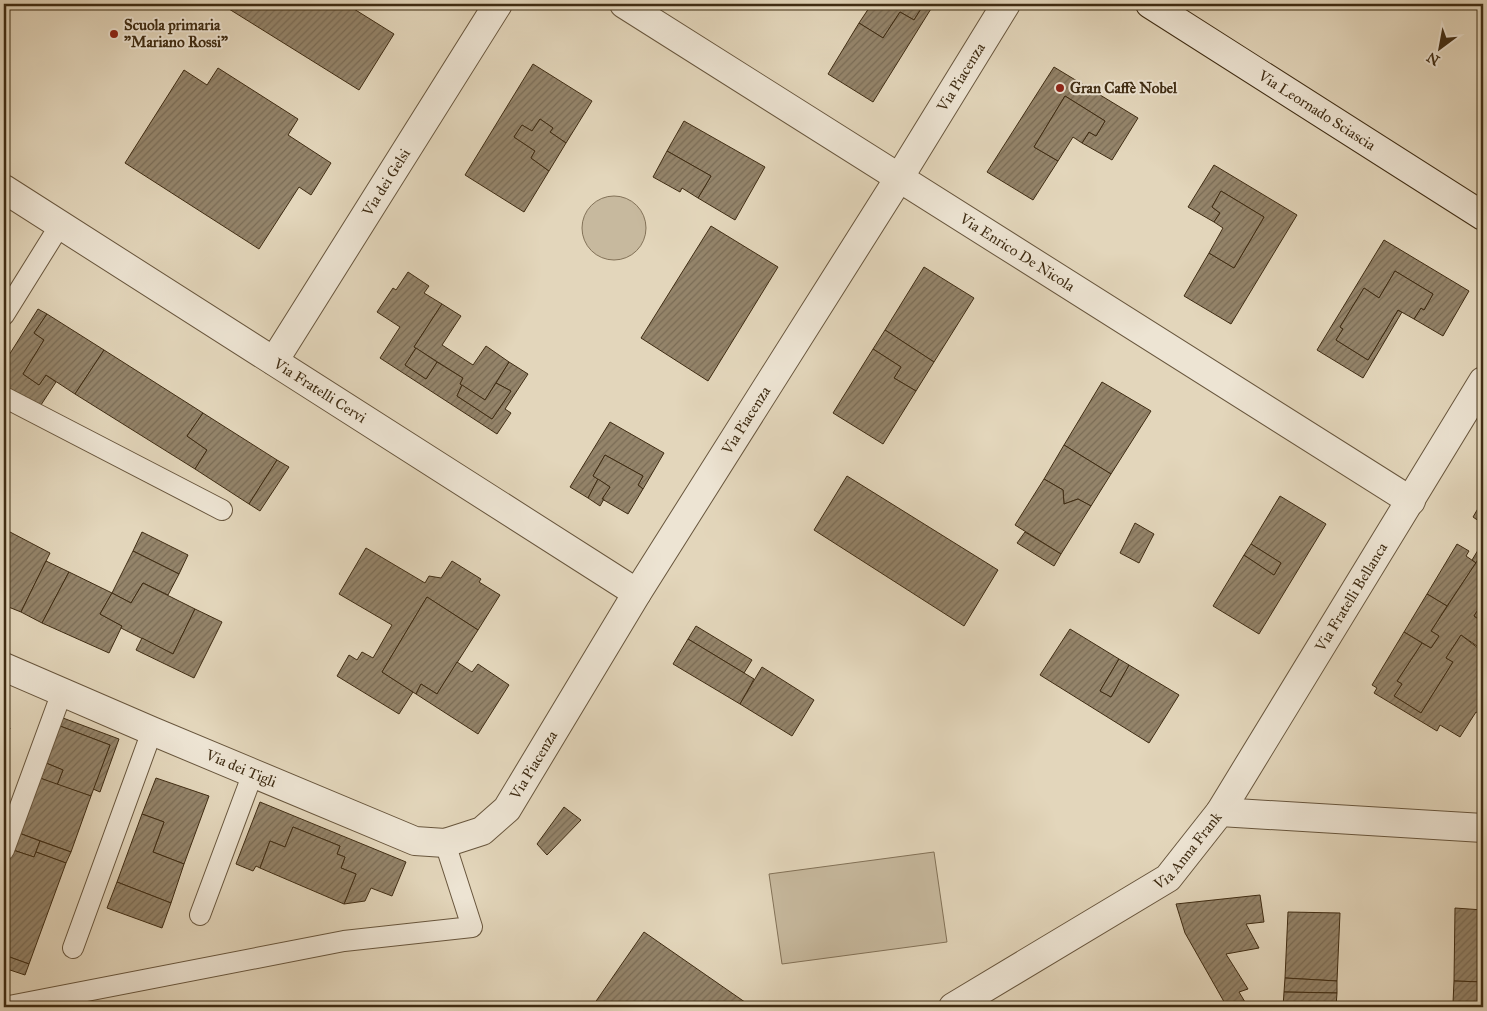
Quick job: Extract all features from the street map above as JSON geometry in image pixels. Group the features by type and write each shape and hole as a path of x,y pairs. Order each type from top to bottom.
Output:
{"street":[{"name":"Via dei Gelsi","path":"274,361 498,4"},
{"name":"Via Enrico De Nicola","path":"624,4 1410,500"},
{"name":"Via Piacenza","path":"482,831 507,809 637,593 899,178 1006,4"},
{"name":"Via Leornado Sciascia","path":"1150,4 1483,216"},
{"name":"Via Fratelli Cervi","path":"4,189 637,593"},
{"name":"Via Fratelli Bellanca","path":"1220,812 1483,381"},
{"name":"Via dei Tigli","path":"4,667 152,732 414,841 445,843 482,831"},
{"name":"Via Anna Frank","path":"953,1007 1168,878 1220,812 1483,828"}],"lane":[{"path":"4,315 60,225"},
{"path":"4,397 222,510"},
{"path":"4,850 62,692"},
{"path":"73,948 152,732"},
{"path":"200,915 253,773"},
{"path":"4,1007 344,941 472,927 445,843"}],"shaded area":[{"path":"614,196 626,198 637,205 644,216 646,228 644,240 637,251 626,258 614,260 602,258 591,251 584,240 582,228 584,216 591,205 602,198"},
{"path":"934,852 947,942 782,964 769,874"}],"building":[{"path":"221,4 346,4 394,34 359,90"},
{"path":"862,4 924,4 914,20 900,12 883,38 859,23 869,8"},
{"path":"924,4 934,4 873,102 828,74 859,23 883,38 900,12 914,20"},
{"path":"533,64 592,101 566,143 550,132 553,128 540,119 532,131 522,125 514,137 535,151 531,158 549,171 524,212 465,175"},
{"path":"1054,67 1138,118 1112,160 1082,143 1089,132 1096,136 1105,121 1065,96 1034,147 1058,161 1033,200 987,172"},
{"path":"218,68 298,119 288,135 331,163 311,195 299,187 259,249 125,163 184,70 207,85"},
{"path":"1065,96 1105,121 1096,136 1089,132 1082,143 1073,137 1058,161 1034,147"},
{"path":"540,119 553,128 550,132 566,143 549,171 531,158 535,151 514,137 522,125 532,131"},
{"path":"684,121 765,167 735,220 698,198 711,176 667,151"},
{"path":"667,151 711,176 698,198 682,188 680,192 653,177"},
{"path":"1214,165 1297,215 1231,324 1184,296 1209,253 1234,268 1264,217 1221,191 1212,207 1220,213 1214,222 1188,207"},
{"path":"1221,191 1264,217 1234,268 1209,253 1223,228 1214,222 1220,213 1212,207"},
{"path":"711,226 778,267 708,381 641,338"},
{"path":"1384,240 1469,291 1443,336 1414,319 1421,308 1424,310 1433,294 1395,271 1379,298 1364,288 1340,327 1343,329 1336,340 1368,360 1398,310 1402,312 1363,378 1317,350"},
{"path":"924,267 974,298 934,362 885,330"},
{"path":"1395,271 1433,294 1424,310 1421,308 1414,319 1398,310 1368,360 1336,340 1343,329 1340,327 1364,288 1379,298"},
{"path":"408,272 429,286 424,293 442,304 414,347 416,348 405,365 426,379 437,362 463,378 457,396 492,419 511,391 496,383 509,362 528,374 505,409 511,413 497,434 380,358 400,327 377,312 393,288 396,290"},
{"path":"442,304 461,316 442,345 473,365 486,346 509,362 485,400 460,384 463,378 414,347"},
{"path":"38,309 47,314 34,333 44,340 23,374 39,385 46,375 56,382 37,411 4,390 4,363"},
{"path":"47,314 104,350 75,394 46,375 39,385 23,374 44,340 34,333"},
{"path":"885,330 934,362 916,391 894,378 901,367 873,349"},
{"path":"416,348 437,362 426,379 405,365"},
{"path":"873,349 901,367 894,378 916,391 883,444 833,413"},
{"path":"104,350 203,413 187,436 207,450 195,469 75,394"},
{"path":"1102,382 1151,411 1111,474 1064,445"},
{"path":"496,383 511,391 492,419 457,396 462,385 485,400"},
{"path":"203,413 277,460 249,504 195,469 207,450 187,436"},
{"path":"610,422 664,453 643,489 638,485 643,476 605,455 593,476 598,479 588,498 570,487"},
{"path":"1064,445 1111,474 1091,506 1078,499 1064,504 1063,490 1044,479"},
{"path":"605,455 643,476 638,485 643,489 628,514 602,499 610,487 593,476"},
{"path":"277,460 289,467 260,511 249,504"},
{"path":"847,476 998,570 964,626 814,530"},
{"path":"598,479 610,487 600,506 588,498"},
{"path":"1044,479 1063,490 1064,504 1078,499 1091,506 1061,554 1015,525"},
{"path":"1280,496 1326,524 1259,634 1213,606 1244,555 1274,575 1281,563 1251,544"},
{"path":"1483,500 1483,524 1473,517"},
{"path":"1135,523 1154,534 1139,563 1120,553"},
{"path":"10,532 50,553 21,612 6,606 4,609 4,562 6,558 4,557 4,545"},
{"path":"142,532 188,555 179,574 133,551"},
{"path":"1025,532 1061,554 1054,566 1017,543"},
{"path":"1483,542 1483,552 1476,563 1472,560"},
{"path":"1251,544 1281,563 1274,575 1244,555"},
{"path":"1457,544 1469,551 1466,556 1476,563 1447,606 1427,594"},
{"path":"366,548 425,583 429,576 441,578 452,561 481,579 479,582 500,595 478,630 427,597 382,672 413,692 399,714 337,676 349,655 357,660 362,652 373,658 392,625 339,594"},
{"path":"133,551 179,574 168,595 143,583 131,603 112,593"},
{"path":"1483,552 1483,602 1474,616 1483,622 1483,636 1477,646 1461,635 1446,658 1453,662 1421,713 1394,696 1402,684 1397,681 1422,643 1431,648 1439,636 1431,631"},
{"path":"46,561 69,572 42,623 21,612"},
{"path":"69,572 112,593 100,614 122,626 109,653 42,623"},
{"path":"143,583 195,609 173,654 121,628 122,626 100,614 112,593 131,603"},
{"path":"1427,594 1447,606 1431,631 1439,636 1431,648 1404,632"},
{"path":"427,597 478,630 437,694 421,684 416,694 382,672"},
{"path":"1483,602 1483,622 1474,616"},
{"path":"195,609 222,622 194,678 136,650 142,638 173,654"},
{"path":"696,626 752,660 744,673 688,639"},
{"path":"1070,629 1119,659 1100,691 1111,697 1129,665 1179,695 1149,743 1040,675"},
{"path":"1404,632 1422,643 1397,681 1402,684 1394,696 1421,713 1453,662 1446,658 1461,635 1483,652 1483,704 1460,737 1440,725 1437,731 1374,693 1377,688 1372,685"},
{"path":"688,639 754,679 740,704 673,664"},
{"path":"1119,659 1129,665 1111,697 1100,691"},
{"path":"457,662 472,672 478,664 509,685 478,734 416,694 421,684 437,694"},
{"path":"762,667 814,700 792,736 740,704"},
{"path":"55,715 119,739 100,792 93,789 110,745 60,726"},
{"path":"4,726 10,728 4,746"},
{"path":"60,726 110,745 91,796 57,785 63,770 46,763"},
{"path":"46,763 63,770 57,785 40,778"},
{"path":"40,778 91,796 71,852 19,833"},
{"path":"156,778 209,796 184,864 153,852 164,822 142,814"},
{"path":"260,802 406,862 392,896 371,888 365,901 344,904 356,874 341,868 345,857 337,854 340,846 293,827 285,847 270,841 260,868 256,866 253,871 236,864"},
{"path":"564,807 581,820 547,855 537,844"},
{"path":"142,814 164,822 153,852 184,864 171,903 117,882"},
{"path":"293,827 340,846 337,854 345,857 341,868 356,874 344,904 260,868 270,841 285,847"},
{"path":"19,833 40,841 34,857 13,850"},
{"path":"40,841 71,852 66,863 36,852"},
{"path":"13,850 34,857 36,852 66,863 29,964 4,955 4,875"},
{"path":"117,882 171,903 162,928 107,908"},
{"path":"1260,895 1264,922 1246,924 1259,948 1226,954 1248,989 1239,992 1248,1007 1227,1007 1185,933 1176,904"},
{"path":"1455,908 1483,910 1483,982 1454,981"},
{"path":"1288,912 1340,913 1337,981 1285,978"},
{"path":"644,932 752,1007 592,1007"},
{"path":"4,955 29,964 25,975 4,968"},
{"path":"1285,978 1337,981 1337,993 1284,992"},
{"path":"1454,981 1483,982 1483,1004 1453,1003"},
{"path":"1284,992 1337,993 1336,1007 1283,1007"},
{"path":"1453,1003 1483,1004 1483,1007 1452,1007"}],"place":[{"name":"Scuola primaria \"Mariano Rossi\"","path":"114,34"},
{"name":"Gran Caffè Nobel","path":"1060,88"}]}
